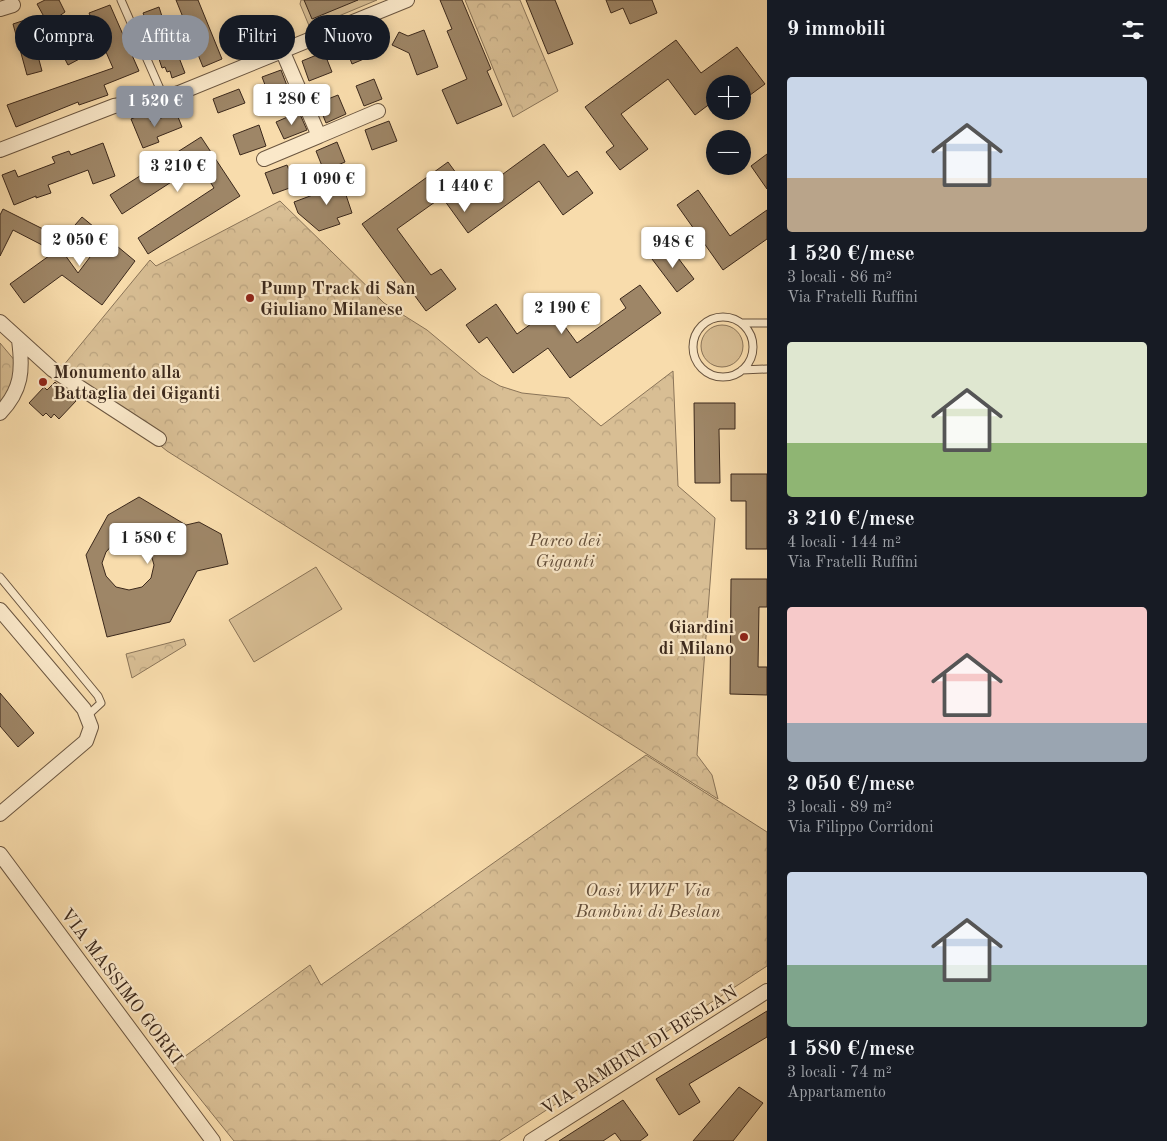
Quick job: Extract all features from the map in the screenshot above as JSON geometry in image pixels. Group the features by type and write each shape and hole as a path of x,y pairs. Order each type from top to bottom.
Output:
{"street":[{"path":"295,45 407,0"},
{"path":"0,150 114,106 164,98 257,60"},
{"path":"286,60 320,136"},
{"path":"264,159 378,111"},
{"path":"0,322 53,370 158,439"},
{"path":"0,413 14,396 19,386 22,369 18,340"},
{"path":"0,610 88,716 90,731 86,741 0,814"},
{"name":"VIA MASSIMO GORKI","path":"0,854 213,1141"},
{"name":"VIA BAMBINI DI BESLAN","path":"532,1141 767,991"}],"lane":[{"path":"122,0 164,98"},
{"path":"767,323 742,324 727,317 712,319 699,328 693,346 698,364 705,371 724,377 742,370 767,369"},
{"path":"742,324 752,338 753,347 748,364 742,370"},
{"path":"0,577 98,696 101,703 88,716"}],"green space":[{"path":"301,0 377,0 341,15 305,16 300,4"},
{"path":"465,0 520,0 558,91 513,117"},
{"name":"Parco dei Giganti","path":"280,201 384,303 427,330 481,375 500,386 522,393 569,398 601,426 673,371 678,486 715,518 697,755 712,775 718,799 167,451 63,366 150,260 156,266"},
{"path":"718,325 726,325 737,331 743,346 737,361 726,367 718,367 707,361 701,350 701,342 707,331"},
{"path":"0,343 16,362 14,385 0,402"},
{"path":"316,567 342,609 254,662 229,620"},
{"path":"184,639 186,645 132,678 126,654"},
{"name":"Oasi WWF Via Bambini di Beslan","path":"646,755 767,832 767,966 499,1141 234,1141 173,1065 310,965 321,985"}],"building":[{"path":"45,0 59,0 65,12 61,15 43,15 37,4"},
{"path":"176,0 198,0 204,15 182,15"},
{"path":"304,0 358,0 322,15 310,15"},
{"path":"440,0 462,0 491,69 487,71 502,105 457,124 442,90 467,79 447,31 452,29"},
{"path":"526,0 555,0 573,44 548,54"},
{"path":"606,0 652,0 657,13 630,24 623,8 611,13"},
{"path":"110,5 122,32 122,60 134,60 139,71 104,85 108,95 79,105 78,102 16,127 7,105 113,68 110,60 112,60 112,15 90,15 89,13"},
{"path":"159,7 162,15 144,15 143,13"},
{"path":"209,27 219,52 220,60 203,67 200,60 209,60"},
{"path":"424,30 438,67 417,75 409,53 392,45 399,32 408,36"},
{"path":"676,40 701,73 737,47 765,84 751,94 751,75 706,75 706,107 695,115 668,79 621,114 648,149 620,170 606,152 614,146 585,107"},
{"path":"23,60 39,60 42,71 27,75"},
{"path":"65,60 78,60 68,65"},
{"path":"159,60 180,60 185,73 172,78 170,71 167,72 165,67 162,68"},
{"path":"327,60 332,72 309,81 302,61"},
{"path":"350,60 361,60 352,64"},
{"path":"281,70 289,91 270,98 262,77"},
{"path":"374,79 382,99 364,106 356,86"},
{"path":"239,89 245,103 218,113 213,99"},
{"path":"338,95 346,114 326,123 318,103"},
{"path":"148,112 151,122 176,112 182,127 157,137 159,142 143,148 131,119"},
{"path":"299,112 307,130 284,139 276,122"},
{"path":"389,121 397,141 372,150 365,130"},
{"path":"259,125 266,146 240,155 233,135"},
{"path":"201,137 240,196 148,254 138,238 214,188 199,164 122,214 110,195"},
{"path":"337,142 345,162 324,171 316,151"},
{"path":"103,143 115,176 93,184 88,170 48,185 51,193 36,198 36,196 14,205 2,175 15,170 18,177 55,163 52,157 69,151 71,155"},
{"path":"544,144 568,177 577,171 593,193 563,215 539,181 468,233 442,197 397,229 431,275 441,269 456,289 426,311 362,224 448,162 473,196"},
{"path":"767,154 767,189 751,166"},
{"path":"287,165 295,186 273,194 265,173"},
{"path":"353,180 357,191 346,195 352,213 337,218 340,224 319,231 298,213 294,202"},
{"path":"698,190 730,236 767,210 767,239 723,270 677,205"},
{"path":"3,209 51,233 44,246 13,230 0,256 0,215"},
{"path":"82,217 135,261 102,305 62,275 24,303 10,284 60,248 78,273 93,253 68,233"},
{"path":"669,246 694,279 677,292 652,259"},
{"path":"640,285 661,313 570,378 548,348 513,373 487,337 479,343 466,325 496,304 517,334 552,309 577,343 626,308 620,299"},
{"path":"55,382 76,401 59,419 54,414 51,418 46,413 43,416 29,403 44,387 47,390"},
{"path":"694,403 735,403 735,429 719,429 720,483 695,483"},
{"path":"731,474 767,474 767,549 746,549 746,501 731,501"},
{"path":"139,497 186,525 199,522 221,534 228,564 197,571 170,622 107,637 86,555 108,515","holes":["129,538 142,542 150,551 154,565 151,578 142,587 129,590 116,587 106,576 102,563 106,552 115,542"]},
{"name":"Giardini di Milano","path":"731,579 767,579 767,607 759,607 758,667 767,667 767,695 730,694"},
{"path":"0,693 34,733 18,747 0,726"},
{"path":"767,1011 767,1037 689,1084 700,1102 679,1115 656,1079"},
{"path":"739,1087 763,1103 733,1141 693,1141"},
{"path":"623,1100 648,1135 640,1141 621,1141 615,1133 603,1141 559,1141"}],"place":[{"name":"Pump Track di San Giuliano Milanese","path":"250,298"},
{"name":"Monumento alla Battaglia dei Giganti","path":"43,382"},
{"name":"Giardini di Milano","path":"744,637"}]}
